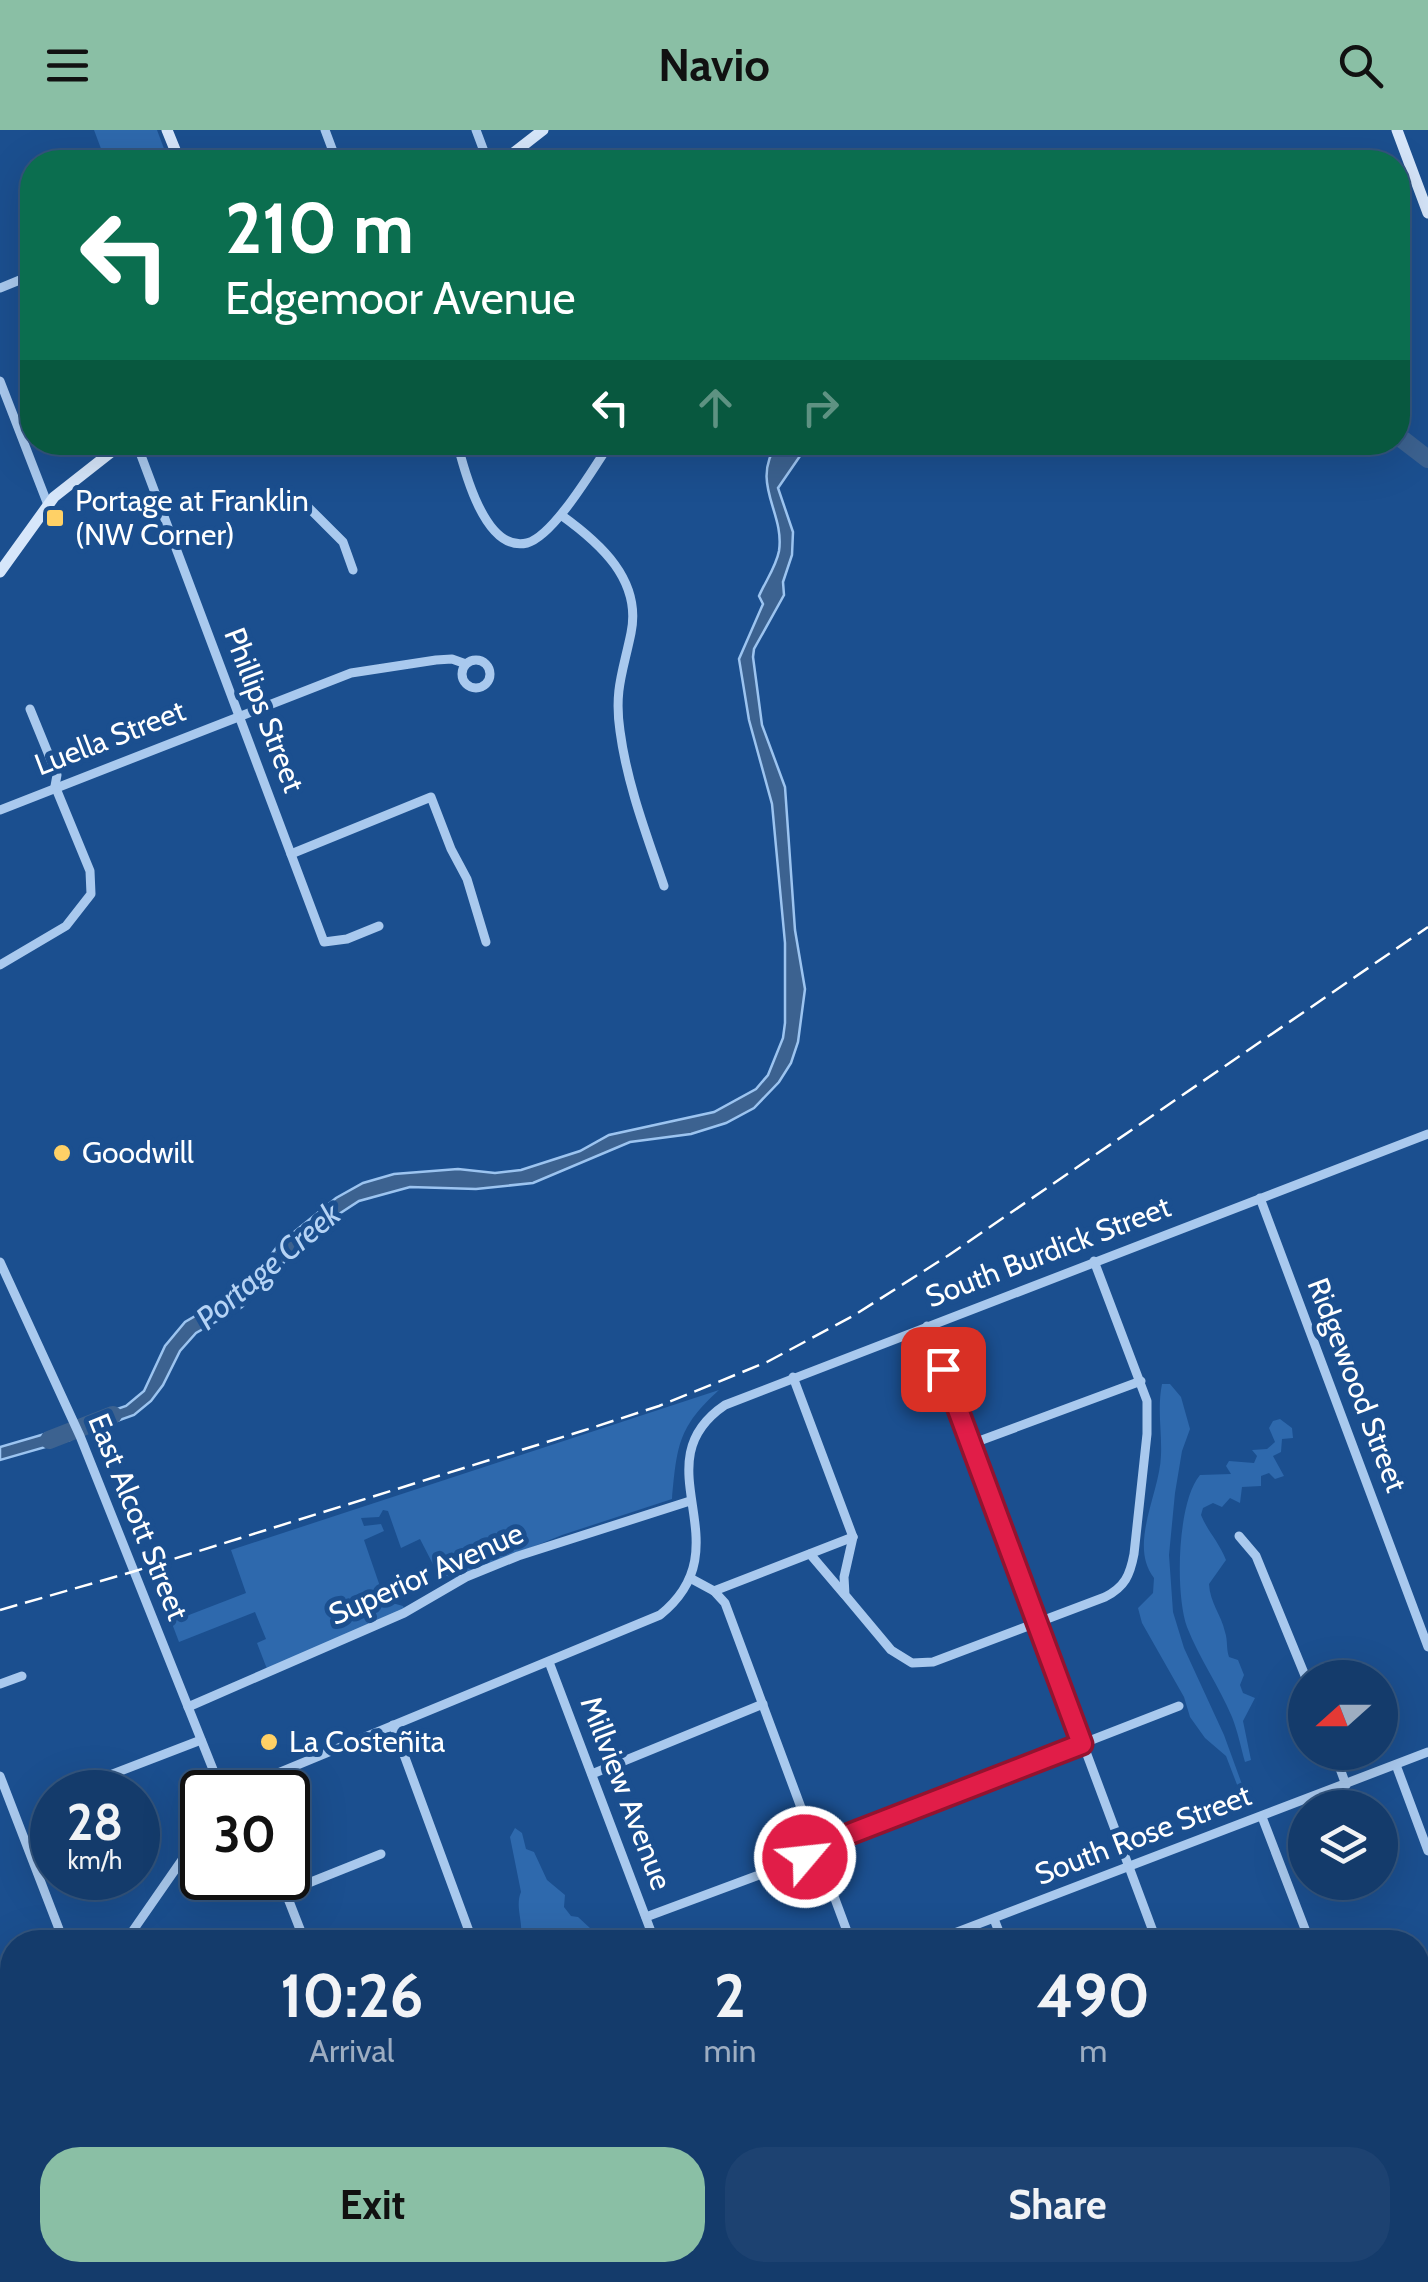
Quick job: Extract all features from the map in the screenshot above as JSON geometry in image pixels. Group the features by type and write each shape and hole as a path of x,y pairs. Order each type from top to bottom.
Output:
{"main road":[{"path":"517,150 543,130"},
{"path":"1410,164 1428,212"},
{"path":"0,572 48,505 106,455"}],"street":[{"path":"0,381 20,433"},
{"path":"29,455 48,505"},
{"name":"Phillips Street","path":"141,455 324,942 379,926"},
{"path":"461,455 486,520 505,539 529,543 561,516 602,455"},
{"path":"300,499 343,542 353,570"},
{"path":"561,516 603,548 630,594 631,632 618,678 620,735 640,818 664,886"},
{"name":"Luella Street","path":"0,810 351,673 436,660 452,659 466,664"},
{"path":"0,965 66,926 91,894 90,871 30,709"},
{"path":"292,854 432,797 467,879 486,942"},
{"name":"South Burdick Street","path":"690,1501 688,1464 698,1435 725,1405 1428,1134"},
{"name":"Ridgewood Street","path":"1260,1198 1428,1647"},
{"path":"810,1554 890,1650 912,1662 933,1662 1105,1597 1126,1580 1134,1554 1147,1434 1146,1401 1094,1261"},
{"name":"East Alcott Street","path":"0,1262 80,1436 213,1770"},
{"path":"926,1326 1153,1930"},
{"path":"793,1377 853,1537 846,1564 845,1595"},
{"path":"972,1444 1141,1381"},
{"path":"290,1770 660,1615 683,1593 690,1578 698,1535 690,1501"},
{"name":"Superior Avenue","path":"188,1707 404,1613 466,1577 518,1556 690,1501"},
{"path":"1239,1536 1256,1556 1299,1660"},
{"path":"714,1591 853,1537"},
{"path":"690,1578 714,1591 724,1603 846,1930"},
{"name":"Millview Avenue","path":"549,1662 651,1930"},
{"path":"0,1684 22,1676"},
{"path":"592,1774 763,1704"},
{"path":"646,1917 1179,1706"},
{"path":"393,1726 469,1930"},
{"path":"123,1770 201,1740"},
{"name":"South Rose Street","path":"1398,1764 1428,1752"},
{"path":"1341,1770 1346,1785"},
{"name":"South Rose Street","path":"964,1930 1384,1770"},
{"path":"1398,1770 1428,1851"},
{"path":"0,1776 59,1930"},
{"path":"1262,1817 1305,1930"},
{"path":"310,1882 380,1854"},
{"path":"133,1930 180,1863"},
{"path":"289,1900 300,1930"},
{"path":"994,1919 998,1930"}],"shaded area":[{"path":"94,130 157,130 164,150 102,150"},
{"path":"1162,1384 1170,1384 1181,1397 1190,1429 1175,1493 1169,1555 1173,1612 1184,1648 1224,1735 1251,1809 1246,1808 1226,1756 1205,1738 1190,1717 1184,1697 1142,1623 1138,1608 1153,1593 1154,1578 1144,1550 1159,1470"},
{"path":"719,1390 695,1415 682,1438 672,1499 562,1535 456,1578 438,1574 420,1539 401,1548 388,1511 383,1510 379,1517 361,1518 364,1526 381,1524 384,1531 364,1540 385,1601 405,1610 267,1669 257,1643 266,1639 255,1612 179,1642 168,1613 172,1611 176,1620 246,1593 231,1550"},
{"path":"1280,1419 1292,1428 1293,1438 1282,1439 1281,1452 1273,1456 1284,1476 1261,1476 1261,1486 1242,1487 1240,1503 1230,1498 1222,1507 1213,1503 1203,1508 1201,1515 1226,1560 1209,1584 1211,1597 1226,1635 1229,1657 1238,1660 1244,1675 1240,1685 1243,1693 1255,1698 1243,1721 1251,1760 1245,1762 1232,1717 1187,1627 1180,1549 1187,1506 1200,1475 1231,1474 1226,1466 1229,1461 1254,1463 1257,1456 1252,1450 1267,1449 1275,1442 1269,1428"},
{"path":"515,1828 522,1833 526,1849 534,1852 547,1880 565,1895 564,1907 591,1930 521,1930 521,1892 510,1837"}],"water":[{"path":"801,455 778,488 793,532 784,595 753,657 762,725 785,787 795,930 805,989 798,1042 779,1082 754,1108 726,1123 691,1134 630,1142 533,1183 476,1189 410,1187 359,1201 319,1227 315,1236 291,1255 242,1307 196,1333 180,1351 151,1401 134,1415 92,1430 88,1419 126,1406 144,1391 165,1346 185,1322 236,1292 279,1244 336,1198 363,1183 394,1174 521,1170 580,1151 609,1135 714,1112 756,1089 768,1075 785,1023 785,943 772,804 749,720 739,659 763,604 759,596 779,551 767,484 770,457"},
{"path":"65,1428 70,1440 0,1460 0,1447"}],"waterway":[{"path":"1410,445 1428,459"},
{"name":"Portage Creek","path":"49,1440 113,1415"}],"railway":[{"path":"0,1610 582,1431 659,1406 767,1362 853,1316 949,1255 1428,927"}],"place":[{"name":"Portage at Franklin (NW Corner)","path":"55,518"},
{"name":"Goodwill","path":"62,1153"},
{"name":"La Costeñita","path":"269,1742"}],"route":[{"path":"805,1857 818,1852 816,1847 1082,1744 943,1369"}]}
